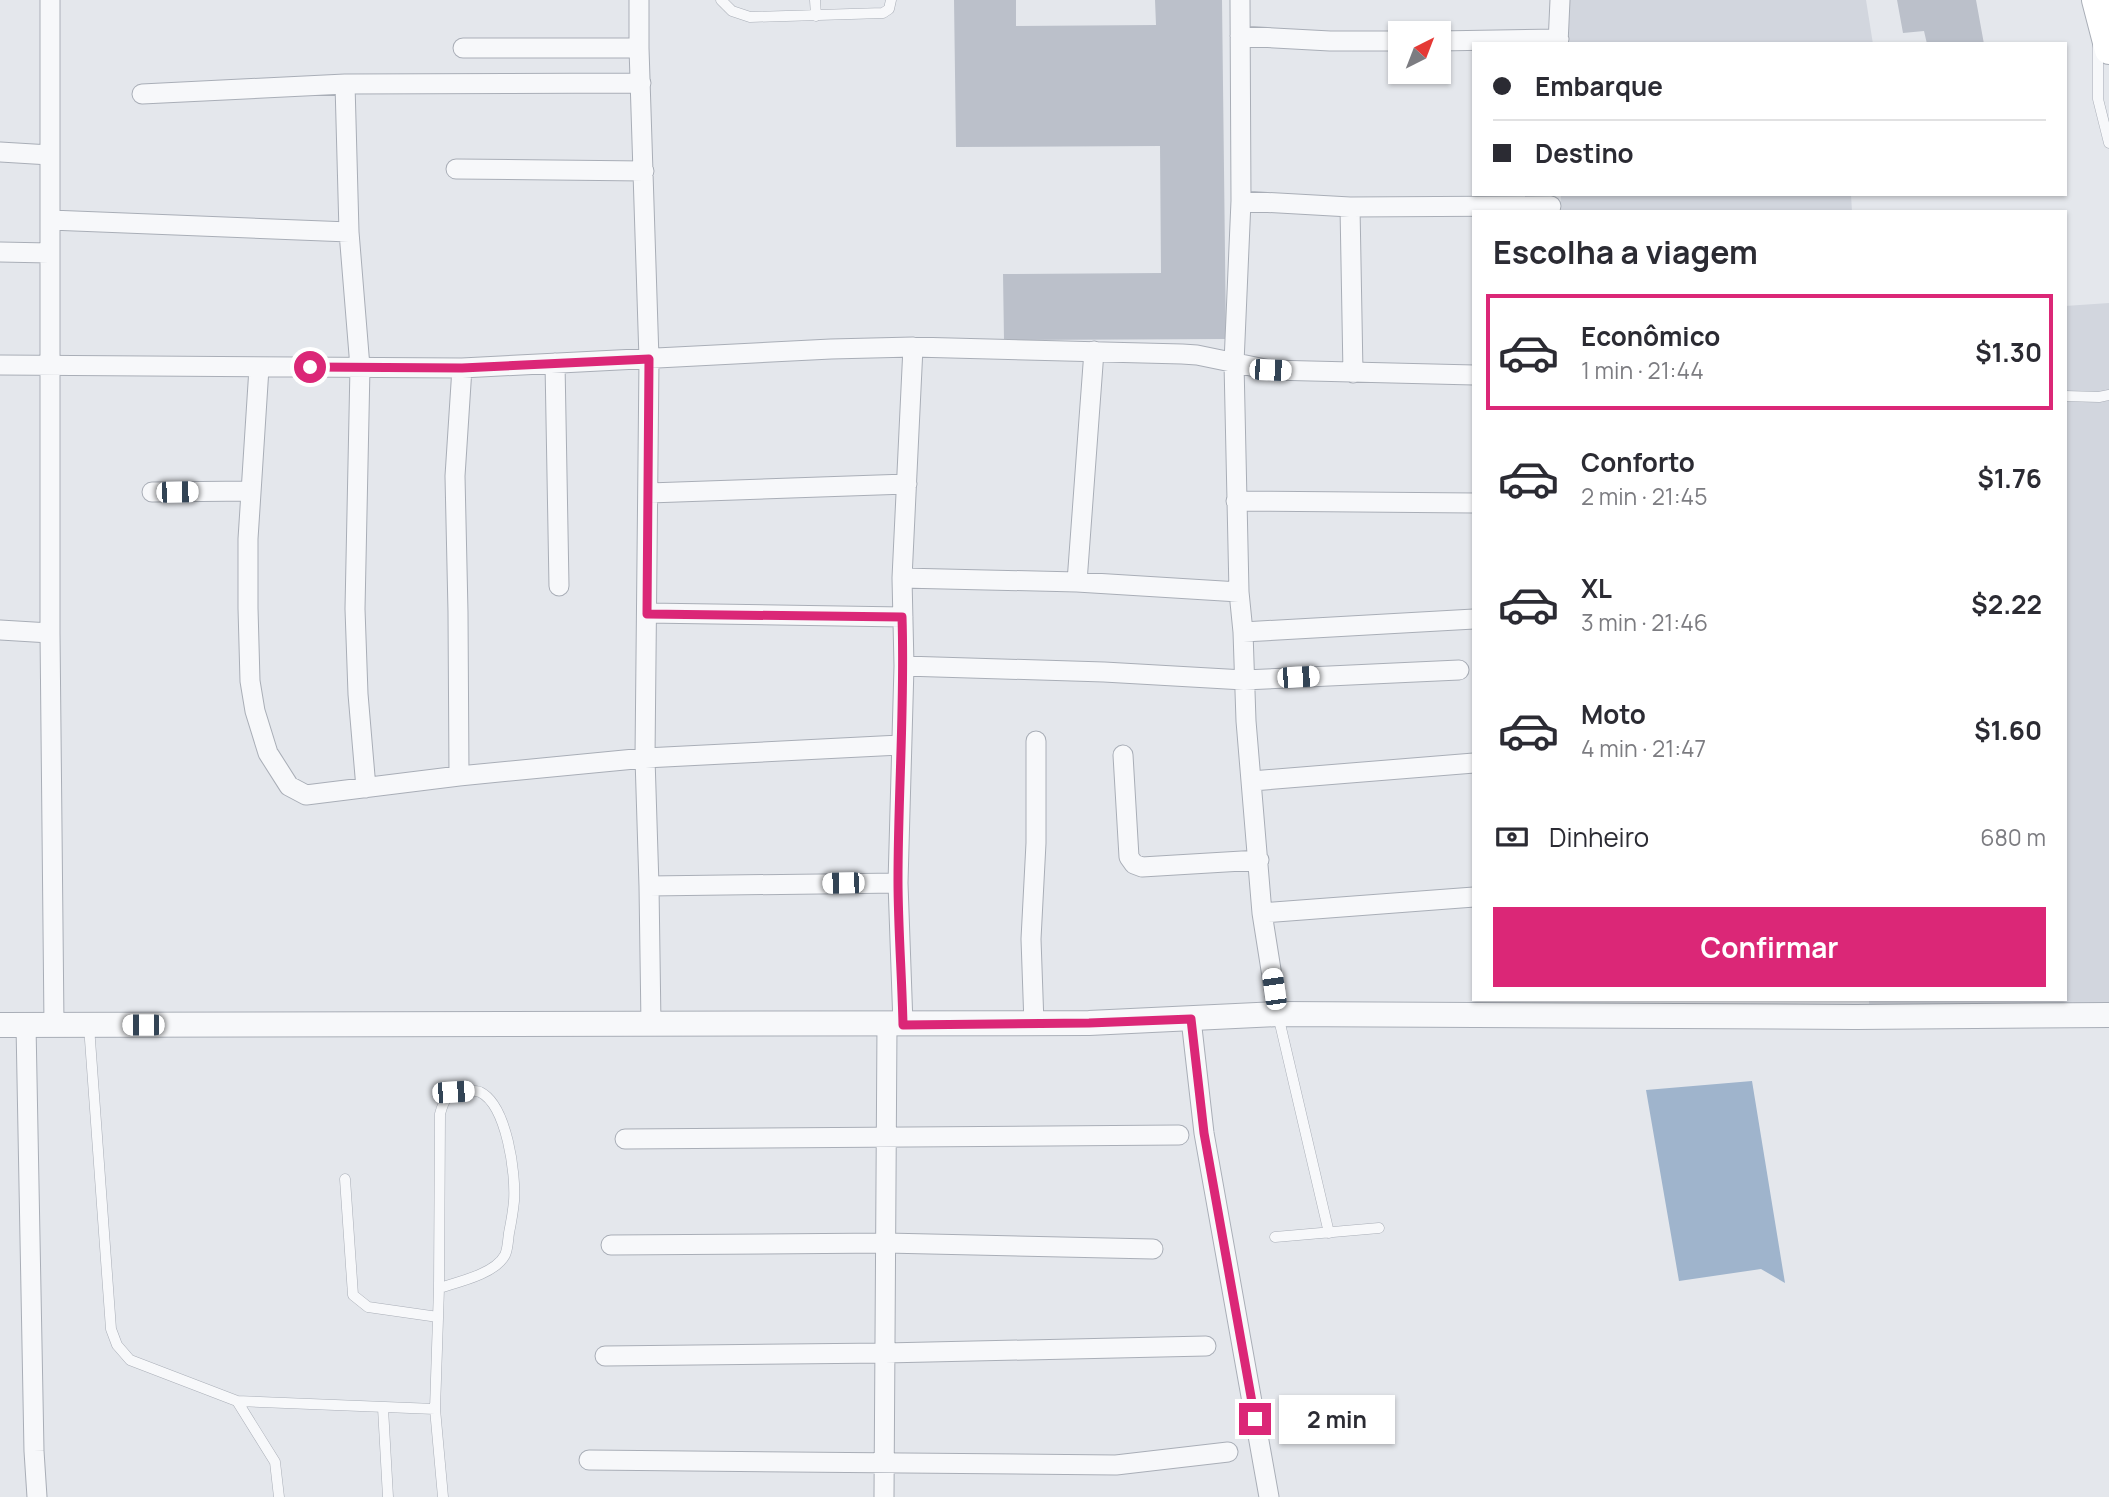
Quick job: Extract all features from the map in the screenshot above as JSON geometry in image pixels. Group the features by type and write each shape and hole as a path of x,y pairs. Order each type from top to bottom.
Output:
{"main road":[{"path":"2097,1 2109,50"}],"street":[{"path":"50,0 50,633 54,1025"},
{"path":"639,0 649,359 645,758 651,1025"},
{"path":"1240,0 1241,201 1234,363 1239,592 1246,721 1262,913 1278,1014"},
{"path":"1451,41 1558,41 1560,0"},
{"path":"1240,36 1388,41"},
{"path":"463,48 639,48"},
{"path":"142,94 345,84 641,83"},
{"path":"345,84 349,232 360,367 355,608 358,694 366,789"},
{"path":"0,152 50,155"},
{"path":"456,169 644,171"},
{"path":"1241,201 1350,207 1551,204"},
{"path":"1350,207 1353,373"},
{"path":"50,220 349,232"},
{"path":"0,252 49,253"},
{"path":"884,1497 886,1136 895,1025 904,666 902,578 913,347"},
{"path":"0,365 462,368 913,347 1197,355 1270,370 1472,375"},
{"path":"1077,582 1094,351"},
{"path":"555,363 559,586"},
{"path":"259,368 248,594 250,681 255,711 268,754 289,786 306,795 459,776 645,758 900,745"},
{"path":"459,776 455,476 462,368"},
{"path":"649,493 907,484"},
{"path":"152,492 251,491"},
{"path":"1236,501 1472,503"},
{"path":"902,578 1077,582 1239,592"},
{"path":"647,614 902,617"},
{"path":"1243,632 1472,619"},
{"path":"0,631 50,633"},
{"path":"904,666 1104,672 1244,680 1459,670"},
{"path":"1034,1024 1031,939 1036,741"},
{"path":"1123,755 1129,857 1134,864 1142,867 1258,860"},
{"path":"1252,781 1472,763"},
{"path":"649,886 898,883"},
{"path":"1262,913 1472,897"},
{"path":"0,1025 1034,1024 1278,1014 1855,1008 2109,1016"},
{"path":"1191,1019 1204,1133 1269,1497"},
{"path":"26,1025 37,1497"},
{"path":"625,1139 1179,1135"},
{"path":"611,1245 886,1243 1153,1249"},
{"path":"605,1356 1206,1346"},
{"path":"589,1460 1116,1465 1228,1452"}],"lane":[{"path":"722,0 732,11 750,17 883,13 889,9 891,0"},
{"path":"816,0 816,16"},
{"path":"2097,1 2098,99 2109,143"},
{"path":"2067,396 2109,395"},
{"path":"1278,1014 1329,1233"},
{"path":"89,1025 111,1329 117,1345 131,1360 237,1401 435,1409"},
{"path":"439,1288 480,1275 505,1255 514,1202 513,1160 505,1130 494,1106 477,1090 453,1092 443,1101 440,1114 435,1409 443,1497"},
{"path":"345,1179 353,1295 368,1307 438,1317"},
{"path":"1275,1237 1379,1228"},
{"path":"237,1401 275,1462 279,1497"},
{"path":"383,1408 388,1497"}],"shaded area":[{"path":"1570,0 1866,0 1873,42 1568,42"},
{"path":"1561,196 1851,196 1852,210 1560,210"},
{"path":"2109,303 2109,1008 1869,1006 1869,1001 2067,1001 2067,306"}],"water":[{"path":"1752,1081 1785,1283 1761,1269 1679,1281 1646,1090"}],"building":[{"path":"954,0 1016,0 1016,26 1156,25 1155,0 1222,0 1226,339 1004,340 1003,274 1161,273 1160,146 956,147"},
{"path":"1897,0 1976,0 1984,42 1927,42 1924,31 1903,33"}],"route":[{"path":"310,367 462,368 649,359 647,614 902,617 904,666 898,883 903,1025 1191,1019 1204,1133 1255,1419"}]}
